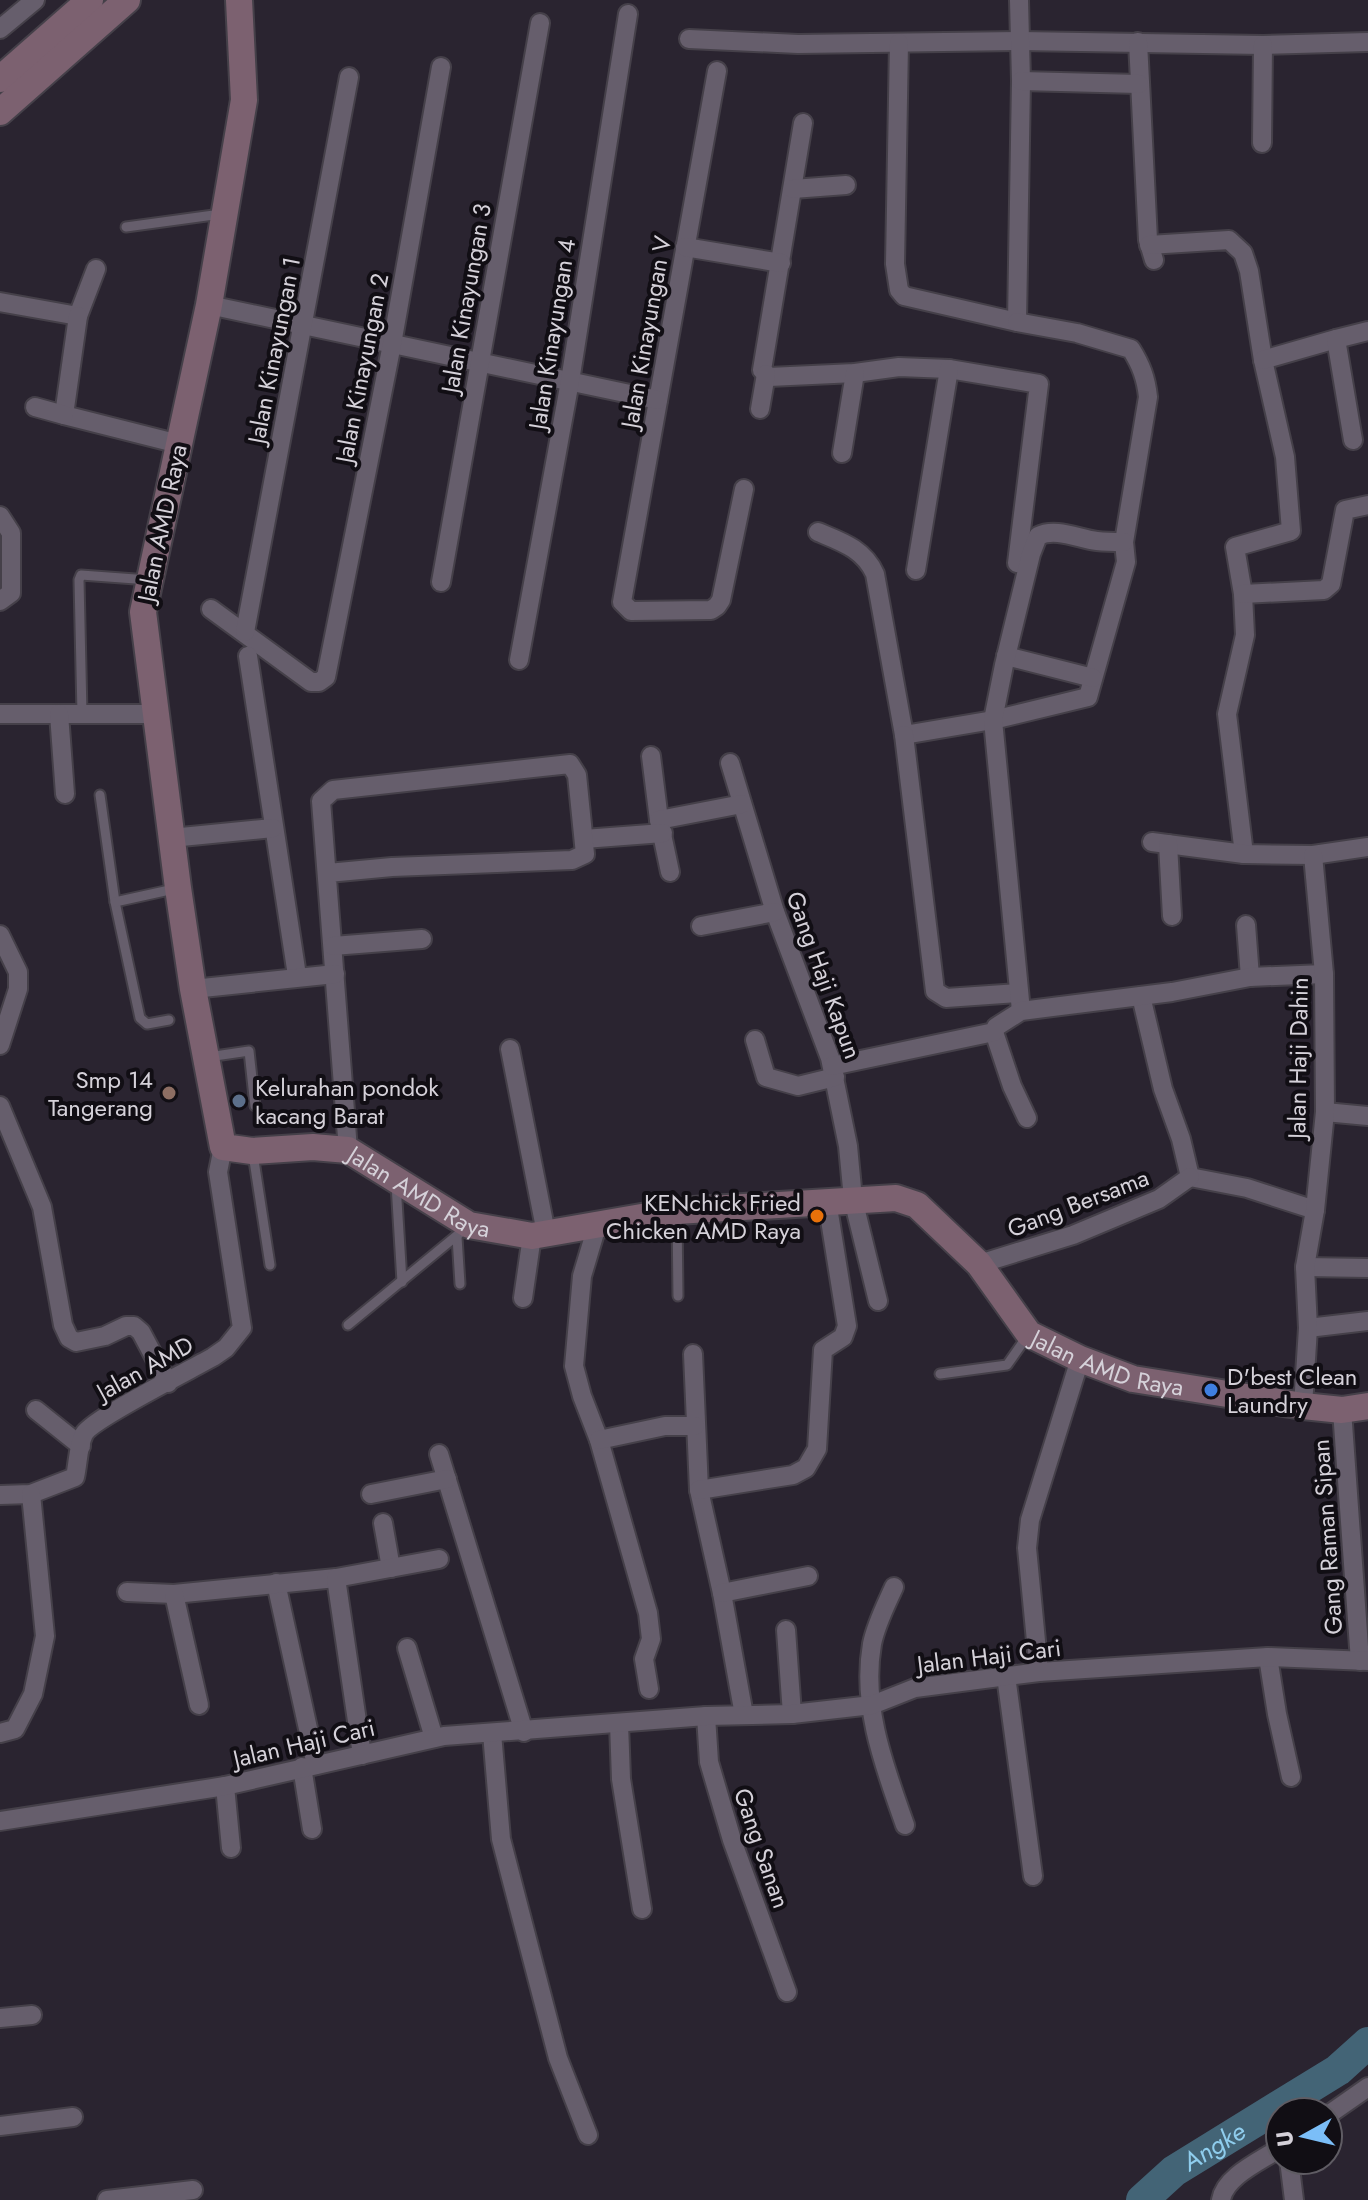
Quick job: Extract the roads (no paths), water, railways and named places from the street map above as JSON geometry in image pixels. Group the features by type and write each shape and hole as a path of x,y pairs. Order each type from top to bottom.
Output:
{"street":[{"path":"0,29 35,0"},
{"path":"2,98 90,0"},
{"path":"2,98 127,0"},
{"name":"Jalan AMD Raya","path":"239,0 244,100 209,305 143,612 193,989 223,1147 252,1151 313,1147 348,1150 396,1180 463,1231 539,1234 676,1211 896,1198 917,1205 979,1264 1029,1334 1080,1359 1133,1379 1303,1406 1355,1408"},
{"path":"1017,322 1021,81 1019,0"},
{"name":"Jalan Kinayungan 4","path":"519,660 570,381 628,14"},
{"name":"Jalan Kinayungan 3","path":"441,582 540,23"},
{"path":"689,39 798,44 1020,41 1263,45 1368,42"},
{"path":"1138,42 1152,253 1229,240 1243,253 1285,457 1291,531 1235,547 1243,594 1245,635 1227,714 1244,854"},
{"path":"899,43 895,264 899,290 904,296 1131,349 1141,364 1148,397 1124,542 1126,562 1088,697 993,720 904,735"},
{"path":"1262,143 1263,45"},
{"name":"Jalan Kinayungan 2","path":"245,632 311,682 319,682 326,677 392,344 441,67"},
{"name":"Jalan Kinayungan V","path":"717,71 622,602 631,611 711,610 717,606 721,600 744,489"},
{"name":"Jalan Kinayungan 1","path":"245,632 349,77"},
{"path":"1021,81 1139,84"},
{"path":"803,123 762,370 769,377 855,373 899,367 949,369 1039,384 1017,563"},
{"path":"793,189 846,185"},
{"path":"685,247 781,263"},
{"path":"64,415 78,316 96,269"},
{"path":"0,302 78,316"},
{"path":"209,305 658,400"},
{"path":"1263,360 1368,331"},
{"path":"1336,339 1353,440"},
{"path":"916,570 949,369"},
{"path":"842,453 855,373"},
{"path":"760,409 766,374"},
{"path":"35,407 179,444"},
{"path":"1243,594 1324,590 1331,584 1345,510 1368,505"},
{"path":"0,516 11,533 11,593 0,601"},
{"path":"818,532 853,547 870,562 875,574 904,735 935,991 946,998 1020,1002 1141,996 1250,977 1324,974"},
{"path":"1027,1118 1012,1086 994,1032 1020,1002 993,720 1006,656 1038,536 1045,532 1099,542 1124,542"},
{"path":"211,609 245,632"},
{"path":"248,656 296,969"},
{"path":"1006,656 1093,678"},
{"path":"0,714 156,714"},
{"path":"59,714 65,794"},
{"path":"651,756 670,872"},
{"name":"Gang Haji Kapun","path":"730,763 775,912 833,1072 848,1146 853,1199 878,1301"},
{"path":"328,873 392,867 572,860 585,854 577,775 570,764 333,790 321,801 348,1150"},
{"path":"584,839 661,826 742,804"},
{"path":"171,838 273,828"},
{"path":"1172,916 1160,843 1244,854 1313,855 1368,847"},
{"name":"Jalan Haji Dahin","path":"1303,1406 1308,1328 1305,1267 1315,1210 1325,1112 1324,974 1313,855"},
{"path":"701,926 775,912"},
{"path":"1246,925 1250,977"},
{"path":"0,935 18,972 18,989 0,1045"},
{"path":"333,946 422,939"},
{"path":"193,989 335,974"},
{"path":"1141,996 1163,1089 1181,1139 1190,1177 1238,1185 1315,1210"},
{"path":"755,1040 766,1077 798,1086 833,1072 994,1032"},
{"path":"510,1049 539,1234 523,1298"},
{"path":"0,1106 42,1207 63,1325 69,1338 76,1342 90,1340 126,1326 134,1326 141,1332 168,1383"},
{"path":"1325,1112 1368,1116"},
{"name":"Jalan AMD","path":"31,1494 75,1477 83,1435 89,1428 127,1403 168,1383 226,1348 242,1328 218,1172 223,1147"},
{"name":"Gang Bersama","path":"979,1264 1073,1235 1159,1199 1190,1177"},
{"path":"699,1490 793,1475 806,1468 817,1449 823,1350 843,1337 847,1326 827,1201"},
{"path":"597,1226 582,1276 574,1366 599,1440 650,1626 651,1639 644,1659 649,1689"},
{"path":"1305,1267 1368,1268"},
{"path":"1308,1328 1368,1321"},
{"path":"693,1354 699,1490 744,1715"},
{"path":"1039,1672 1027,1548 1030,1520 1080,1359"},
{"name":"Gang Raman Sipan","path":"1355,1408 1364,1661"},
{"path":"36,1410 81,1446"},
{"path":"599,1440 665,1426 695,1426"},
{"path":"439,1454 524,1732"},
{"path":"371,1494 447,1479"},
{"path":"0,1495 31,1494 45,1636 33,1694 15,1729 0,1733"},
{"path":"383,1523 391,1568"},
{"path":"127,1592 174,1594 336,1578 439,1559"},
{"path":"722,1593 808,1576"},
{"path":"336,1578 362,1755"},
{"path":"276,1583 309,1766 312,1829"},
{"path":"894,1587 872,1642 872,1705 878,1747 905,1825"},
{"path":"174,1594 199,1705"},
{"path":"786,1630 792,1714"},
{"path":"407,1648 434,1738"},
{"path":"1268,1657 1291,1777"},
{"name":"Jalan Haji Cari","path":"0,1821 225,1786 434,1738 706,1716 792,1714 872,1705 915,1688 1039,1672 1268,1657 1364,1661"},
{"path":"1006,1676 1033,1876"},
{"name":"Gang Sanan","path":"706,1716 709,1762 732,1840 787,1992"},
{"path":"619,1723 621,1779 642,1909"},
{"path":"492,1733 501,1839 558,2058 588,2135"},
{"path":"225,1786 231,1848"},
{"path":"0,2018 32,2015"},
{"path":"1368,2087 1368,2093"},
{"path":"1344,2104 1368,2087"},
{"path":"0,2126 73,2117"},
{"path":"1221,2200 1222,2193 1236,2177 1264,2159"},
{"path":"1291,2176 1294,2200"},
{"path":"107,2200 193,2190"}],"lane":[{"path":"126,227 224,213"},
{"path":"82,714 81,575 149,580"},
{"path":"100,795 115,902 140,1018 147,1024 169,1020"},
{"path":"115,902 178,888"},
{"path":"205,1058 249,1051 255,1106"},
{"path":"252,1151 270,1265"},
{"path":"396,1180 402,1282"},
{"path":"676,1211 678,1296"},
{"path":"348,1325 463,1231"},
{"path":"460,1284 463,1231"},
{"path":"940,1374 1007,1365 1029,1334"}],"waterway":[{"name":"Angke","path":"1142,2200 1174,2171 1338,2070 1368,2043"}],"place":[{"name":"Smp 14 Tangerang","path":"169,1093"},
{"name":"Kelurahan pondok kacang Barat","path":"239,1101"},
{"name":"KENchick Fried Chicken AMD Raya","path":"817,1216"},
{"name":"D'best Clean Laundry","path":"1211,1390"}]}
